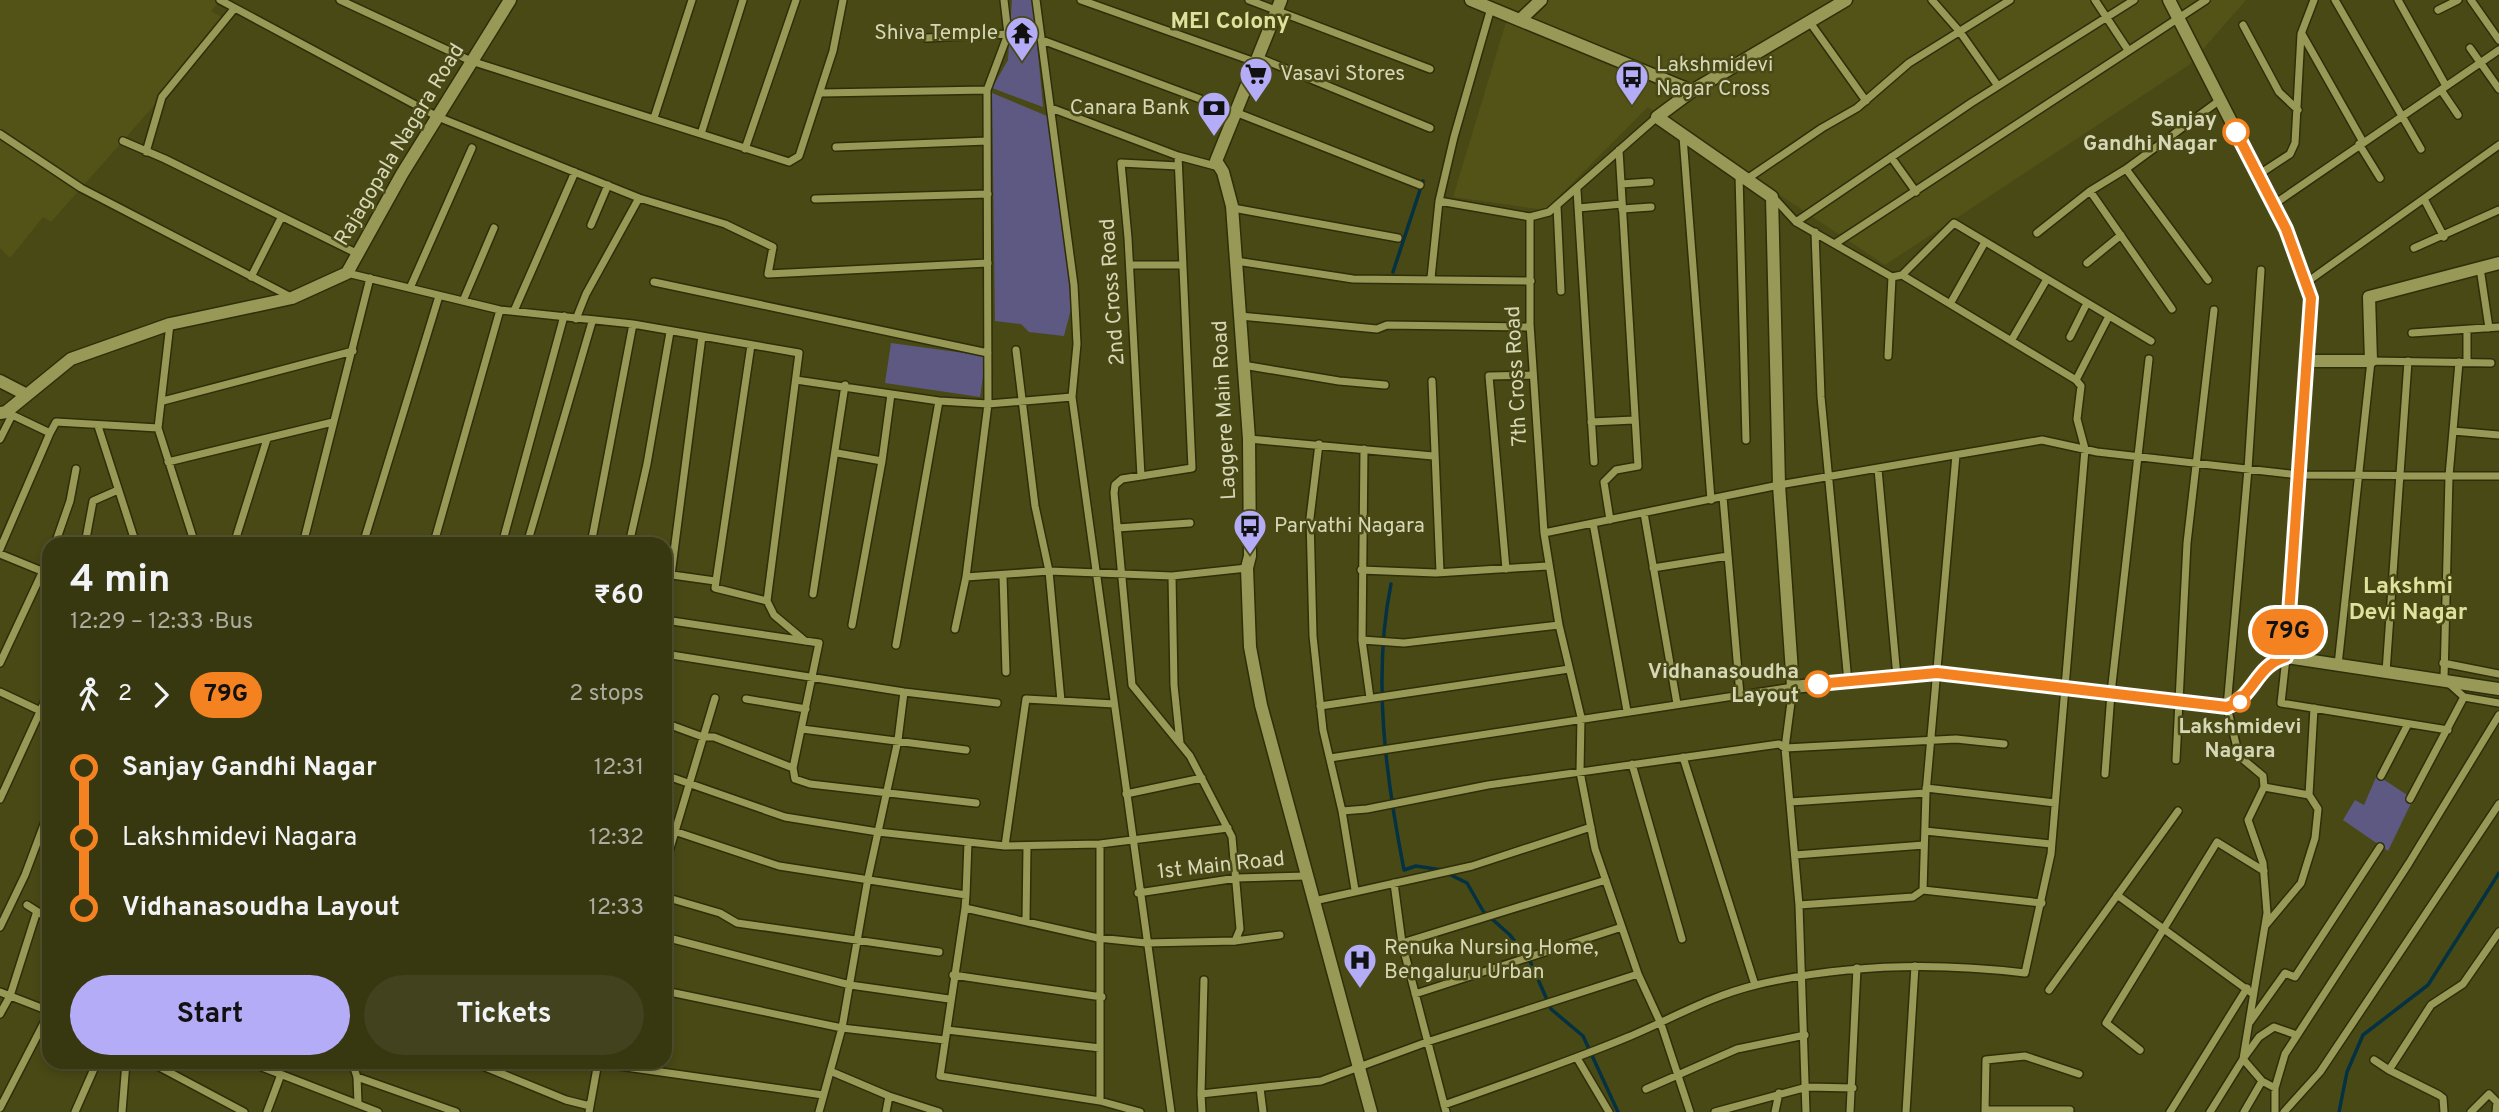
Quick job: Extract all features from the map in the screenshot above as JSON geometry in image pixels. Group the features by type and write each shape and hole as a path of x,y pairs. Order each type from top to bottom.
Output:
{"street":[{"path":"220,0 438,117 639,198 725,224 772,247 768,274 988,263"},
{"path":"340,0 471,61 789,162 797,160 821,93 843,0"},
{"name":"Rajagopala Nagara Road","path":"6,413 71,359 170,324 292,298 347,273 471,61 510,0"},
{"path":"654,118 692,0"},
{"path":"701,134 743,0"},
{"path":"745,149 796,0"},
{"path":"955,629 966,577 989,404 987,90 1008,34 1004,0"},
{"path":"1036,0 1074,285 1077,344 1072,397 1138,893 1171,1112"},
{"path":"1081,0 1256,59 1430,128"},
{"path":"1249,0 1279,6 1430,69"},
{"path":"1471,0 1692,90"},
{"path":"1520,20 1541,0"},
{"path":"1440,201 1530,217 1549,212 1657,117 1692,90 1846,0"},
{"path":"1932,0 1960,32 1998,86"},
{"path":"1743,176 1866,101 1909,63 2010,0"},
{"path":"2095,0 2128,50"},
{"path":"1796,222 1998,86 2134,0"},
{"path":"2169,0 2273,205 2307,282 2312,312 2281,703 2448,730"},
{"path":"1836,243 2041,111 2206,0"},
{"path":"2258,175 2290,153 2295,143 2301,34 2314,0"},
{"path":"2335,0 2421,149"},
{"path":"2398,0 2458,115"},
{"path":"2438,10 2458,0"},
{"path":"2471,0 2499,40"},
{"name":"Laggere Main Road","path":"1279,6 1216,162 1233,208 1248,439 1250,556 1247,568 1250,647 1261,705 1371,1112"},
{"path":"1431,278 1440,201 1454,136 1491,7"},
{"path":"146,152 162,97 234,9"},
{"path":"1810,22 1866,101"},
{"path":"2243,24 2279,92 2298,110"},
{"path":"926,38 1008,34"},
{"path":"2301,34 2380,178"},
{"path":"1042,40 1235,111 1420,185"},
{"path":"2469,48 2499,89"},
{"path":"2273,205 2499,50"},
{"path":"821,93 987,90"},
{"path":"2037,233 2090,191 2126,169 2220,100"},
{"path":"1051,108 1178,156 1220,167"},
{"path":"1657,117 1772,197 1796,222 1892,277 1902,275 1954,223 2151,341"},
{"path":"0,134 81,188 292,298"},
{"path":"1683,137 1711,500"},
{"path":"123,141 358,254"},
{"path":"836,147 988,142"},
{"path":"2307,282 2499,145"},
{"path":"410,288 472,148"},
{"path":"1610,520 1604,482 1616,470 1638,466 1619,150"},
{"path":"1178,156 1192,468 1122,479 1115,485 1118,528 1132,685 1180,743 1228,828 1235,849 1240,929 1234,941"},
{"path":"1891,157 1916,192"},
{"name":"2nd Cross Road","path":"1141,476 1130,265 1121,163 1178,166"},
{"path":"2126,169 2208,280"},
{"path":"514,312 575,172"},
{"path":"1743,176 1746,440"},
{"path":"1621,184 1650,183"},
{"path":"590,225 608,185"},
{"path":"1577,190 1594,462"},
{"path":"2090,191 2172,309"},
{"path":"816,199 988,194"},
{"path":"1772,197 1779,485 1793,687 1785,748 1800,905 1806,1112"},
{"path":"576,319 586,293 639,198"},
{"path":"2424,199 2444,237"},
{"path":"1557,206 1561,291"},
{"path":"1578,208 1651,207"},
{"path":"1233,208 1398,238"},
{"path":"2414,248 2444,237 2499,210"},
{"name":"7th Cross Road","path":"1530,217 1530,327 1544,533 1547,566 1581,717 1580,772 1591,827 1606,880 1638,974 1661,1024 1690,1112"},
{"path":"251,277 281,218"},
{"path":"463,301 494,228"},
{"path":"1815,232 1827,477 1849,683"},
{"path":"2087,263 2121,235"},
{"path":"1950,304 1985,242"},
{"path":"1236,261 1353,279 1531,281"},
{"path":"2338,665 2371,361 2368,297 2499,263"},
{"path":"1130,265 1182,265"},
{"path":"2480,268 2489,328"},
{"path":"2261,270 2248,469 2227,707 2239,756 2263,776 2264,787 2248,820 2267,889 2265,927 2250,991 2243,1059 2262,1081 2275,1088"},
{"path":"347,273 500,310 564,316 592,322 633,324 799,353 767,601 774,615 805,641"},
{"path":"1394,883 1402,943 1445,1108 1613,1044 1661,1024 1705,1001 1755,985 1857,968 1984,968 2025,973 2042,903 2051,844 2066,688 2085,449 2077,419 2081,386 2076,380 1902,275"},
{"path":"1888,356 1892,277"},
{"path":"305,537 370,278"},
{"path":"2011,341 2047,279"},
{"path":"654,282 989,353"},
{"path":"365,537 439,296"},
{"path":"2070,337 2087,303"},
{"path":"437,537 500,310"},
{"path":"2176,760 2195,464 2214,310"},
{"path":"504,537 564,316"},
{"path":"1240,316 1377,329 1387,325 1530,327"},
{"path":"2076,380 2109,316"},
{"path":"529,537 592,322"},
{"path":"170,324 158,428 193,537"},
{"path":"592,537 633,324"},
{"path":"2412,333 2499,327"},
{"path":"2467,330 2449,476 2444,679 2465,697 2499,703"},
{"path":"631,537 647,464 670,332"},
{"path":"672,547 702,336"},
{"path":"751,345 715,588 767,601"},
{"path":"1016,350 1035,506 1049,571 1061,701"},
{"path":"163,401 353,351"},
{"path":"2105,774 2110,693 2149,359"},
{"path":"2308,361 2491,363"},
{"path":"2386,673 2408,361"},
{"path":"1243,365 1339,381 1385,385"},
{"path":"1506,569 1489,376 1533,375"},
{"path":"796,380 845,385 939,401 989,404 1072,397"},
{"path":"1432,380 1433,456 1440,572"},
{"path":"0,381 27,396"},
{"path":"813,594 837,453 845,385"},
{"path":"852,625 882,461 891,394"},
{"path":"896,645 939,401"},
{"path":"0,439 6,413 50,433"},
{"path":"1591,422 1634,421"},
{"path":"0,549 56,422 158,428"},
{"path":"168,462 333,422"},
{"path":"99,426 134,537"},
{"path":"2453,432 2499,435"},
{"path":"236,537 267,439"},
{"path":"1248,439 1433,456"},
{"path":"1544,533 1779,485 2042,440 2137,457 2299,475 2499,476"},
{"path":"1319,444 1310,530 1312,636 1320,706 1355,890"},
{"path":"1364,449 1362,640 1370,698"},
{"path":"837,453 882,461"},
{"path":"1923,890 1926,790 1956,455"},
{"path":"1878,468 1897,677"},
{"path":"57,537 70,501 76,469"},
{"path":"86,537 93,501 118,490"},
{"path":"1723,497 1740,695"},
{"path":"1644,513 1676,704"},
{"path":"1118,528 1190,523"},
{"path":"1594,523 1627,711"},
{"path":"0,554 42,571"},
{"path":"1653,568 1728,556"},
{"path":"1362,570 1440,572 1547,566"},
{"path":"966,577 1049,571 1171,576 1247,568"},
{"path":"672,576 715,581"},
{"path":"1003,576 1006,672"},
{"path":"1171,576 1174,685 1180,743"},
{"path":"0,663 42,581"},
{"path":"672,621 819,643 793,768 795,779 810,784 976,803"},
{"path":"1362,640 1404,643 1559,625"},
{"path":"672,655 904,692 997,703"},
{"path":"1330,758 1581,717 1793,687 1937,673 2178,699 2227,707 2240,702 2267,664 2286,657 2499,689"},
{"path":"2443,663 2499,674"},
{"path":"1320,706 1569,669"},
{"path":"0,692 42,713"},
{"path":"819,1112 842,1028 868,878 898,740 904,692"},
{"path":"2410,799 2465,697"},
{"path":"672,845 715,698"},
{"path":"1005,846 1024,703 1030,698 1114,704"},
{"path":"746,699 806,709"},
{"path":"2265,927 2301,883 2315,838 2318,810 2309,795 2314,708"},
{"path":"2275,1112 2275,1088 2285,1054 2409,863 2499,715"},
{"path":"0,799 42,720"},
{"path":"2381,776 2408,724"},
{"path":"672,726 704,737 714,737 793,768"},
{"path":"802,729 966,750"},
{"path":"1342,811 1632,764 1779,744 1785,748 1931,740 2004,744"},
{"path":"1683,757 1755,985"},
{"path":"1632,764 1682,939"},
{"path":"672,777 785,817 878,832 1005,846 1100,844 1228,828"},
{"path":"1126,794 1202,778"},
{"path":"2264,787 2309,795"},
{"path":"1790,802 1926,790 2055,803"},
{"path":"2284,1112 2320,1072 2499,804"},
{"path":"2049,990 2178,811"},
{"path":"1314,901 1452,871 1591,827"},
{"path":"0,927 25,875 42,829"},
{"path":"672,831 753,860 966,895"},
{"path":"1925,831 2051,844"},
{"path":"968,842 965,908 949,999 940,1076 1100,1101 1140,1112"},
{"path":"2140,1050 2106,1023 2217,842 2264,871"},
{"path":"1100,844 1100,1101"},
{"path":"1795,855 1924,845"},
{"path":"1026,921 1027,847"},
{"path":"2248,1026 2285,972 2295,977 2380,847"},
{"name":"1st Main Road","path":"1138,893 1237,878 1307,876"},
{"path":"1402,943 1606,880"},
{"path":"1800,905 1913,897 1923,890 2042,903"},
{"path":"2117,895 2250,991"},
{"path":"672,899 720,913 737,923 858,942 939,951"},
{"path":"27,905 42,914"},
{"path":"965,908 1098,938 1146,943 1234,941 1280,935"},
{"path":"0,1014 10,996 37,911"},
{"path":"1415,994 1622,927"},
{"path":"2389,1070 2431,1005 2463,984 2496,944 2499,932"},
{"path":"672,939 850,985 949,999"},
{"path":"1906,1112 1915,966"},
{"path":"1850,1112 1857,968"},
{"path":"1201,1094 1321,1081 1331,1075 1359,1068 1427,1042 1638,974"},
{"path":"953,975 1102,997"},
{"path":"1202,1112 1204,980"},
{"path":"2170,1112 2250,991"},
{"path":"0,992 42,1009"},
{"path":"672,992 842,1028 945,1040"},
{"path":"0,1108 42,1026"},
{"path":"2210,1112 2259,1037 2274,1027 2297,1035"},
{"path":"947,1030 1100,1048"},
{"path":"1646,1089 1737,1049 1805,1035"},
{"path":"2070,1110 1984,1111 1986,1060 2025,1056 2080,1074"},
{"path":"1577,1058 1609,1112"},
{"path":"2374,1060 2439,1095 2443,1098 2444,1112"},
{"path":"75,1112 94,1069"},
{"path":"122,1112 125,1069"},
{"path":"163,1069 244,1112"},
{"path":"263,1069 378,1112"},
{"path":"355,1069 358,1077 359,1103"},
{"path":"490,1069 589,1109 597,1069"},
{"path":"640,1069 823,1095"},
{"path":"830,1071 889,1096 939,1112"},
{"path":"267,1112 280,1077"},
{"path":"358,1077 456,1112"},
{"path":"2244,1112 2262,1081"},
{"path":"1715,1112 1807,1087 1853,1088"},
{"path":"1260,1088 1263,1112"},
{"path":"1775,1112 1779,1093"},
{"path":"2470,1112 2489,1094 2497,1102 2496,1112"},
{"path":"886,1112 889,1096"}],"shaded area":[{"path":"0,0 221,0 211,11 229,21 51,222 43,217 10,258 0,248"},
{"path":"1012,0 1033,0 1043,107 992,88 1008,60"},
{"path":"1489,0 2246,0 2189,65 1885,265 1648,107 1545,210 1453,197 1510,9"},
{"path":"992,93 1047,116 1072,305 1064,336 1029,332 1021,324 995,321"},
{"path":"891,343 986,356 980,397 885,383"},
{"path":"2377,775 2413,799 2388,851 2343,820 2355,800 2364,805"}],"waterway":[{"path":"1393,272 1423,181"},
{"path":"1391,584 1382,655 1382,692 1387,764 1397,835 1404,870 1416,866 1442,870"},
{"path":"2339,1112 2347,1072 2363,1035 2428,985 2499,873"},
{"path":"1449,874 1467,883 1483,911 1510,935 1530,961 1551,1009 1583,1036 1618,1112"}],"bus line":[{"name":"79G","path":"1818,684 1937,673 2178,699 2227,707 2240,702 2267,664 2286,657 2311,298 2286,229 2236,132"}],"place":[{"name":"Shiva Temple","path":"1022,63"},
{"name":"Vasavi Stores","path":"1256,104"},
{"name":"Lakshmidevi Nagar Cross","path":"1632,107"},
{"name":"Sanjay Gandhi Nagar","path":"2236,132"},
{"name":"Canara Bank","path":"1214,138"},
{"name":"Parvathi Nagara","path":"1250,556"},
{"name":"Vidhanasoudha Layout","path":"1818,684"},
{"name":"Lakshmidevi Nagara","path":"2240,702"},
{"name":"Renuka Nursing Home, Bengaluru Urban","path":"1360,990"}],"district":[{"name":"MEI Colony","path":"1230,22"},
{"name":"Lakshmi Devi Nagar","path":"2408,600"}]}
